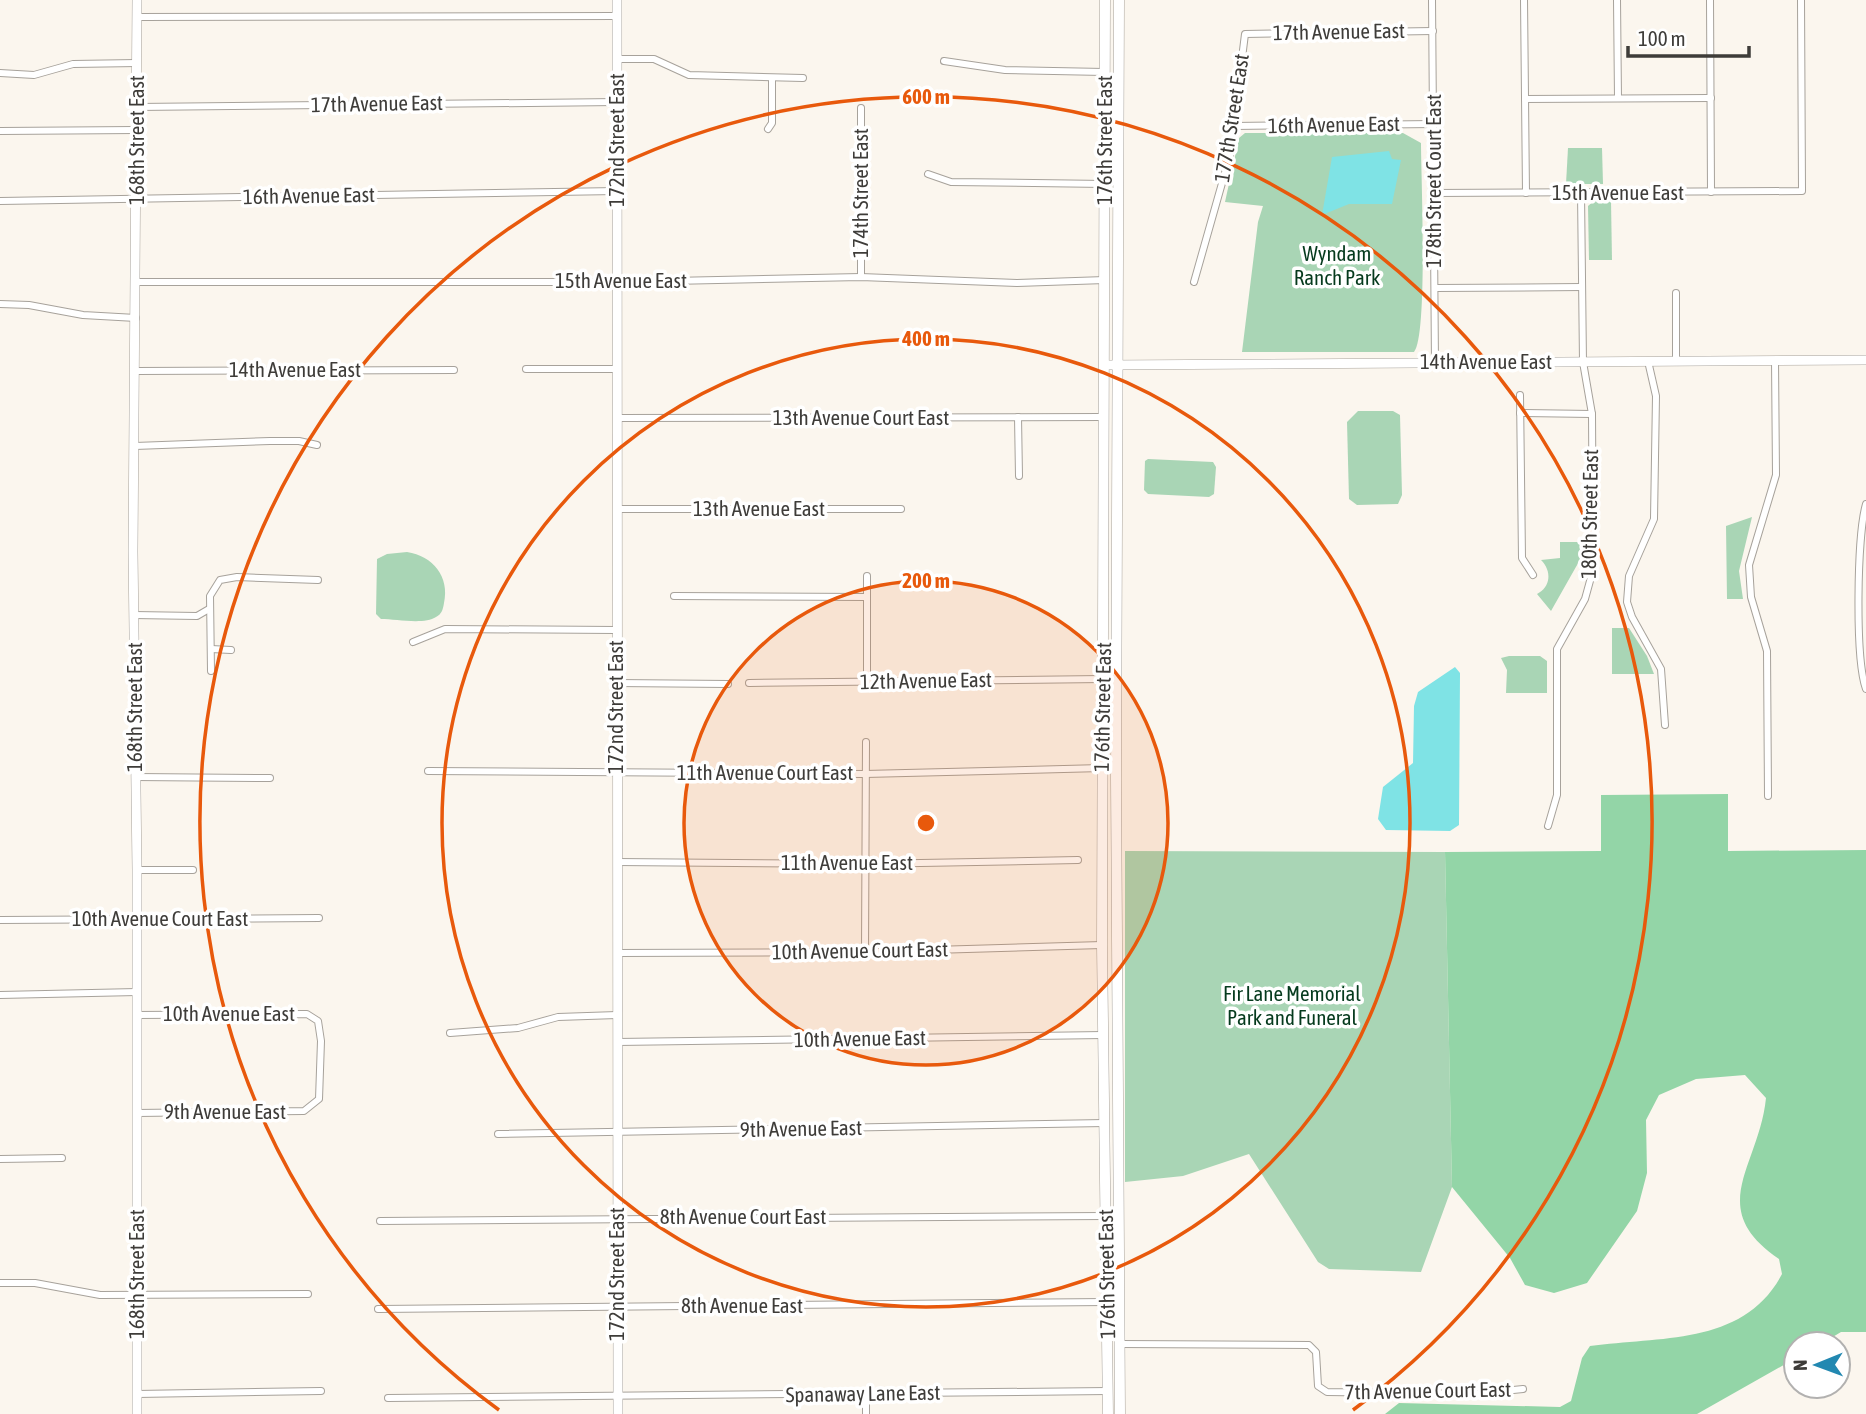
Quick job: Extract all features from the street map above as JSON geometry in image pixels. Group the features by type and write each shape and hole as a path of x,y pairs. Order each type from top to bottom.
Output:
{"main road":[{"name":"176th Street East","path":"1105,0 1106,365 1102,945 1108,1414"},
{"name":"176th Street East","path":"1119,0 1116,838 1120,1414"},
{"path":"1105,124 1119,123"},
{"path":"1104,416 1110,425 1112,502 1117,514"},
{"path":"1102,768 1108,776 1109,826 1116,838"},
{"path":"1107,1216 1112,1223 1112,1266 1119,1275"},
{"path":"1107,1302 1113,1308 1113,1351 1120,1364"}],"street":[{"name":"168th Street East","path":"137,0 134,615 137,1414"},
{"name":"172nd Street East","path":"617,0 618,1414"},
{"name":"178th Street Court East","path":"1432,0 1435,363"},
{"path":"1524,0 1526,193"},
{"path":"1618,0 1618,99"},
{"path":"1710,0 1711,192"},
{"name":"15th Avenue East","path":"1434,194 1802,191 1801,0"},
{"path":"137,17 617,16"},
{"name":"17th Avenue East","path":"1245,34 1433,31"},
{"name":"177th Street East","path":"1194,282 1227,169 1245,34"},
{"path":"617,58 654,59 689,75 803,78"},
{"path":"944,61 1005,70 1104,72"},
{"path":"0,73 34,75 74,64 137,63"},
{"path":"768,129 772,122 772,78"},
{"path":"1525,99 1711,98"},
{"name":"17th Avenue East","path":"137,107 617,102"},
{"name":"174th Street East","path":"861,108 861,277"},
{"name":"16th Avenue East","path":"1234,126 1434,124"},
{"path":"0,131 136,130"},
{"path":"928,174 951,183 1105,184"},
{"name":"16th Avenue East","path":"0,201 617,191"},
{"name":"180th Street East","path":"1548,826 1556,795 1557,649 1592,580 1592,414 1583,362 1581,193"},
{"name":"15th Avenue East","path":"137,282 861,277 1017,283 1105,280"},
{"path":"1435,288 1582,287"},
{"path":"1676,293 1676,361"},
{"path":"0,304 29,305 83,315 136,318"},
{"path":"1768,796 1767,651 1751,597 1748,573 1751,548 1772,495 1776,475 1775,360"},
{"name":"14th Avenue East","path":"1106,365 1866,360"},
{"path":"1648,361 1656,396 1654,519 1629,576 1627,602 1632,617 1661,669 1665,725"},
{"path":"526,369 617,369"},
{"name":"14th Avenue East","path":"136,371 454,370"},
{"path":"1520,395 1522,558 1533,575"},
{"path":"1520,414 1592,414"},
{"path":"1018,416 1019,476"},
{"name":"13th Avenue Court East","path":"617,418 1104,416"},
{"path":"135,446 299,441 317,446"},
{"path":"1866,504 1860,660 1866,689"},
{"name":"13th Avenue East","path":"617,509 901,509"},
{"path":"867,576 867,682"},
{"path":"211,671 209,609 215,586 226,578 318,580"},
{"path":"674,596 867,597"},
{"path":"134,615 197,616 209,609"},
{"path":"413,642 445,629 616,630"},
{"path":"211,649 231,650"},
{"name":"12th Avenue East","path":"749,683 1103,679"},
{"path":"616,683 729,684"},
{"path":"865,952 866,742"},
{"name":"11th Avenue Court East","path":"428,771 865,774 1102,768"},
{"path":"135,776 270,778"},
{"name":"11th Avenue East","path":"617,862 864,864 1078,860"},
{"path":"137,870 193,870"},
{"name":"10th Avenue Court East","path":"0,920 319,918"},
{"name":"10th Avenue Court East","path":"617,953 865,952 1102,945"},
{"name":"10th Avenue East","path":"0,995 137,992"},
{"name":"10th Avenue East","path":"137,1015 307,1014 318,1021 321,1041 321,1088 319,1099 312,1107"},
{"path":"450,1033 518,1028 558,1017 617,1015"},
{"name":"10th Avenue East","path":"617,1042 1103,1035"},
{"name":"9th Avenue East","path":"137,1113 299,1112 312,1107"},
{"name":"9th Avenue East","path":"498,1134 1105,1123"},
{"path":"0,1159 62,1158"},
{"name":"8th Avenue Court East","path":"380,1221 1107,1216"},
{"path":"0,1283 35,1283 100,1295 308,1294"},
{"name":"8th Avenue East","path":"378,1309 1107,1302"},
{"name":"7th Avenue Court East","path":"1120,1344 1309,1345 1316,1352 1316,1382 1322,1391 1474,1395 1523,1389"},
{"path":"137,1394 321,1391"},
{"name":"Spanaway Lane East","path":"388,1398 1108,1391"},
{"path":"866,1394 866,1414"}],"green space":[{"name":"Wyndam Ranch Park","path":"1245,133 1403,133 1421,143 1421,317 1414,352 1242,352 1258,222 1263,206 1225,202 1239,138"},
{"path":"1568,148 1602,148 1603,184 1566,184"},
{"path":"1595,200 1611,201 1612,260 1589,260 1588,206"},
{"path":"1358,411 1393,411 1400,415 1402,495 1398,504 1357,505 1349,499 1347,422"},
{"path":"1145,461 1213,462 1216,467 1214,494 1209,497 1148,494 1144,490"},
{"path":"1752,517 1739,571 1743,599 1727,599 1726,526"},
{"path":"1560,542 1583,542 1581,558 1551,611 1537,594 1545,587 1548,578 1547,569 1541,560 1560,558"},
{"path":"407,552 425,558 438,569 444,585 443,609 438,616 424,621 381,619 376,614 377,559 387,554"},
{"path":"1612,628 1629,628 1647,656 1654,674 1612,674"},
{"path":"1540,656 1547,661 1547,693 1506,693 1507,670 1501,658"},
{"path":"1728,794 1728,851 1866,850 1866,1332 1782,1330 1782,1366 1697,1414 1385,1414 1399,1403 1560,1407 1571,1401 1582,1358 1590,1346 1671,1338 1723,1326 1746,1314 1766,1297 1782,1274 1779,1259 1757,1240 1744,1222 1740,1204 1742,1185 1766,1098 1745,1075 1696,1079 1659,1095 1646,1120 1647,1173 1637,1211 1587,1283 1554,1293 1525,1285 1510,1258 1452,1187 1445,852 1601,851 1601,795"},
{"name":"Fir Lane Memorial Park and Funeral","path":"1125,851 1445,852 1452,1187 1421,1272 1329,1269 1318,1262 1249,1154 1183,1176 1125,1182"}],"water":[{"path":"1389,151 1392,159 1401,160 1392,204 1349,204 1322,215 1332,157"},
{"path":"1455,667 1460,673 1459,825 1450,831 1386,830 1378,819 1383,787 1413,763 1414,706 1418,692"}]}
